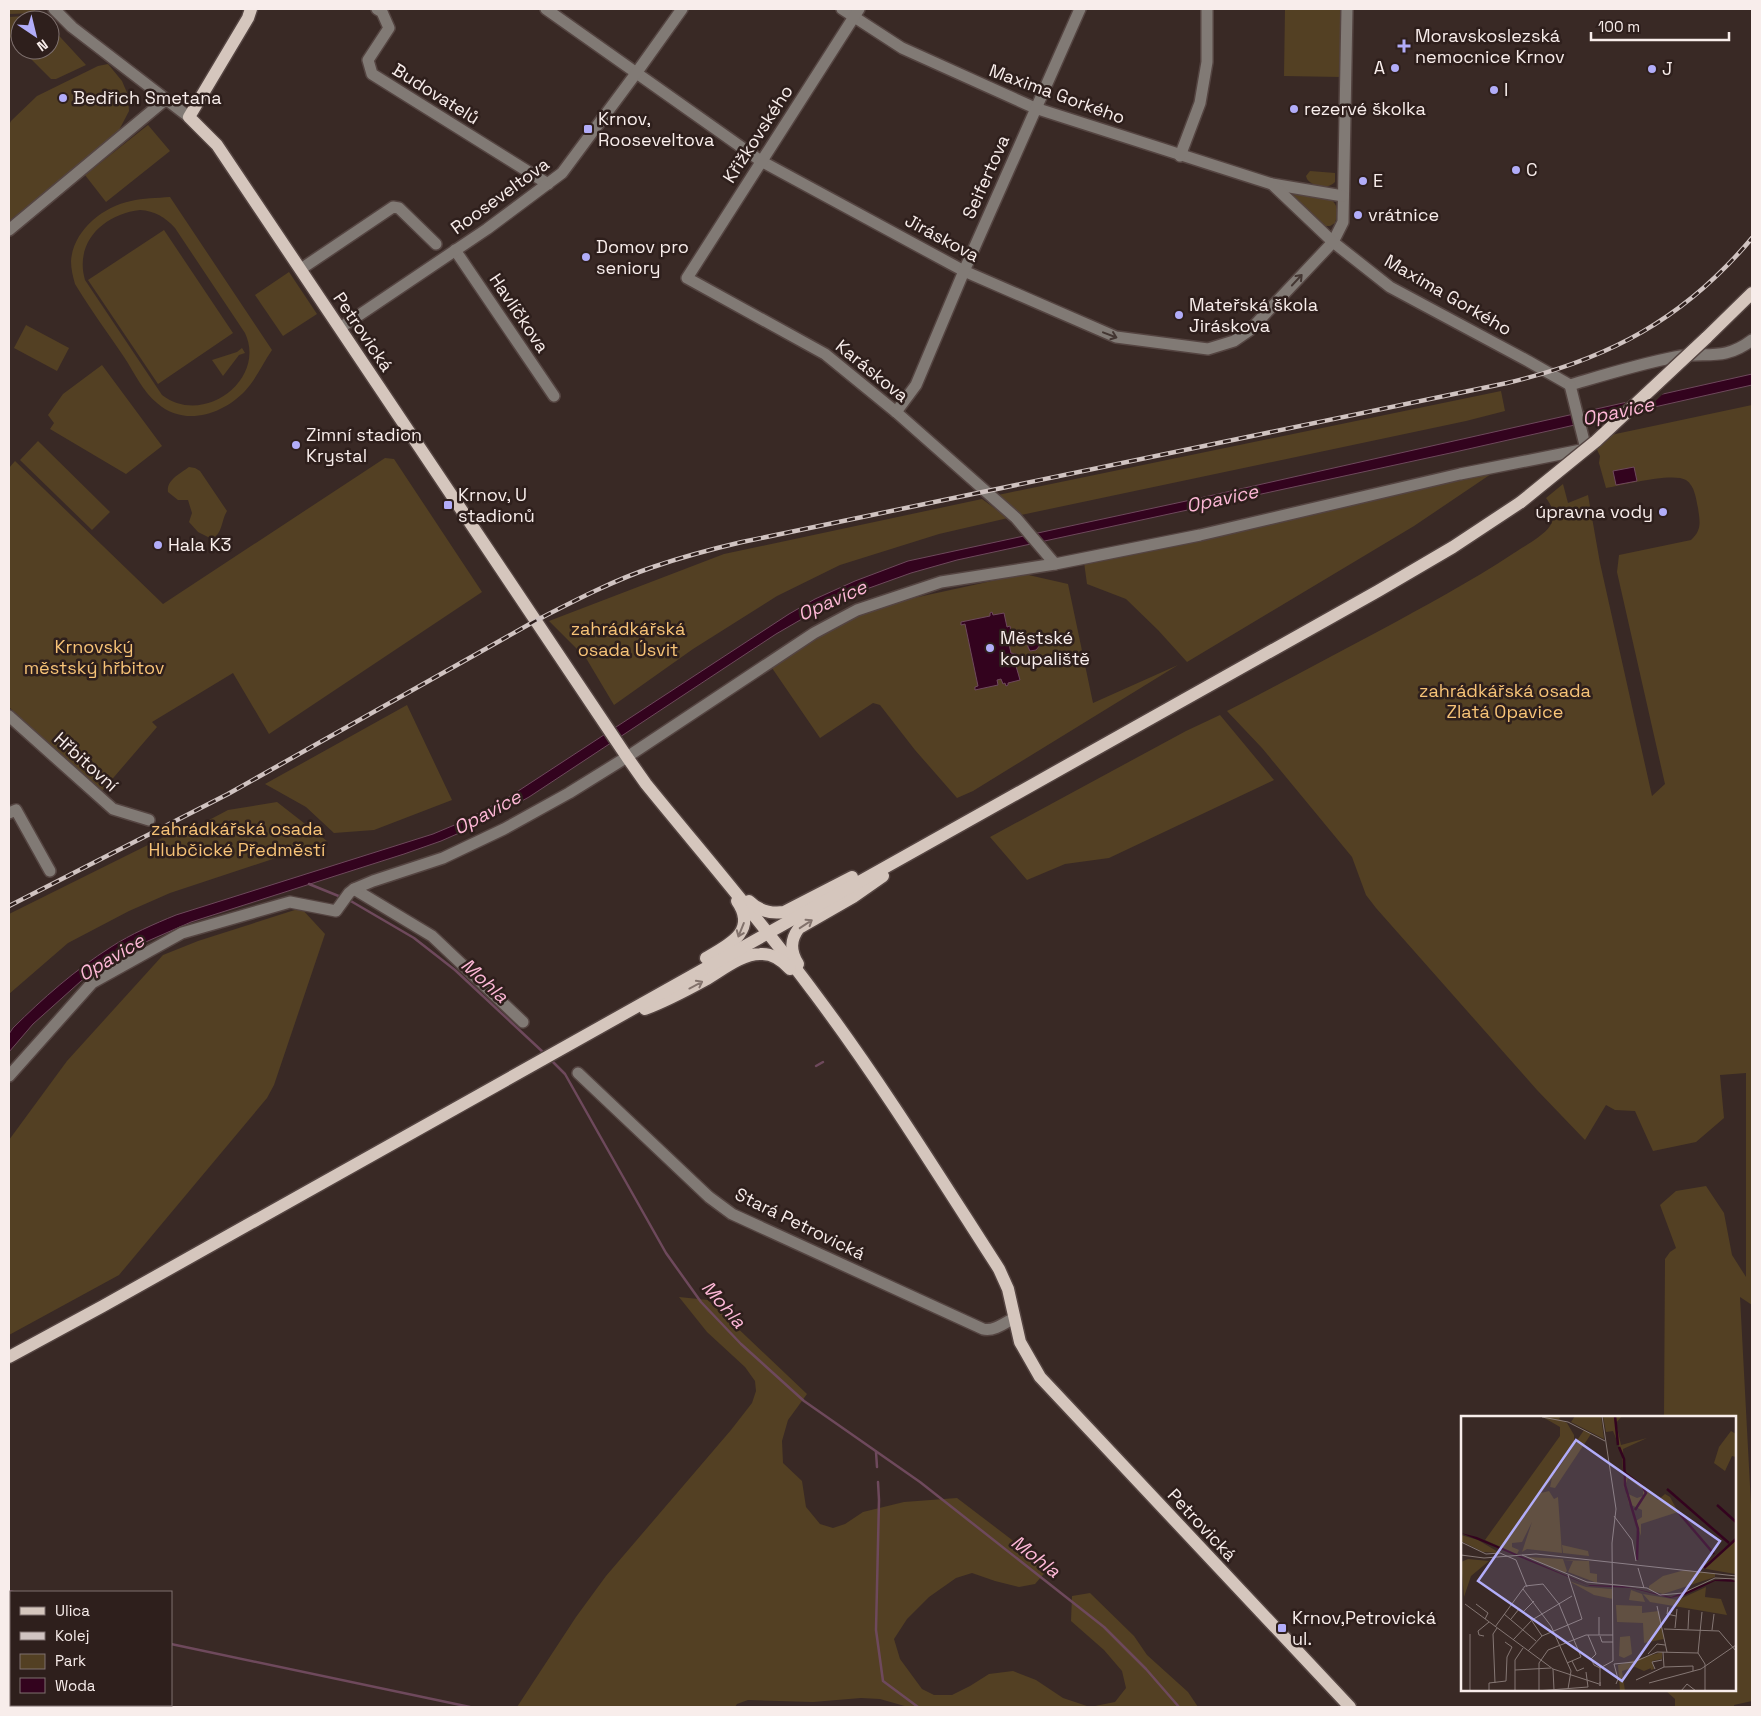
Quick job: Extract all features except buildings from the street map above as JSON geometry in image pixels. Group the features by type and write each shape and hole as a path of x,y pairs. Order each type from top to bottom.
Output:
{"main road":[{"path":"188,118 248,18 250,9"},
{"name":"Petrovická","path":"188,118 217,145 625,755 646,784 718,871"},
{"path":"9,1357 916,850 1453,547 1520,502 1596,441 1752,293"},
{"path":"718,871 754,906 766,911 779,913 788,911 834,885 916,850"},
{"path":"816,996 793,955 792,941 796,932 808,922 861,892 916,850"},
{"path":"718,871 769,932 816,996"},
{"path":"603,1025 663,982 728,945 739,936 744,925 743,912 718,871"},
{"path":"603,1025 669,999 755,954 768,954 780,960 816,996"},
{"name":"Petrovická","path":"816,996 880,1087 999,1269 1008,1289 1020,1342 1040,1377 1350,1707"}],"street":[{"name":"Petrovická","path":"54,9 72,27 188,118"},
{"name":"Budovatelů","path":"377,9 382,12 390,28 368,60 372,74 548,184"},
{"name":"Jiráskova","path":"546,9 638,72 761,161 964,271 1116,338 1208,349 1234,341 1250,330 1332,242 1343,222 1347,9"},
{"name":"Rooseveltova","path":"340,328 487,229 562,173 638,72 682,9"},
{"name":"Maxima Gorkého","path":"842,9 857,12 902,48 1035,108 1272,184 1342,196"},
{"name":"Seifertova","path":"896,412 916,385 1035,108 1080,9"},
{"path":"1180,156 1200,103 1207,62 1207,9"},
{"name":"Křižkovského","path":"687,278 857,12"},
{"path":"9,230 165,100"},
{"name":"Maxima Gorkého","path":"1272,184 1332,242 1390,287 1535,364 1570,385"},
{"name":"Rooseveltova","path":"301,269 393,207 399,208 436,244"},
{"name":"Havlíčkova","path":"455,250 554,396"},
{"name":"Karáskova","path":"687,278 825,354 896,412 1016,518 1052,559"},
{"path":"9,1076 92,983 182,933 290,902 336,912 352,891 373,881 443,858 504,829 569,793 814,633 857,610 940,582 1052,559 1200,535 1442,478 1586,449 1570,385 1674,357 1724,354 1738,350 1752,340"},
{"name":"Hřbitovní","path":"9,716 113,809 149,820"},
{"path":"9,814 16,810 50,871"},
{"path":"352,891 432,936 523,1022"},
{"name":"Stará Petrovická","path":"578,1073 709,1198 732,1214 983,1329 992,1329 1014,1318"}],"green space":[{"path":"9,9 35,10 10,10 9,14"},
{"path":"1285,9 1343,9 1341,77 1284,76"},
{"path":"10,17 10,37 9,36"},
{"path":"60,37 86,65 56,79 51,79 32,60 60,60"},
{"path":"108,64 122,81 128,95 129,111 117,134 9,221 9,125 11,121 37,96 98,66"},
{"path":"148,125 170,151 106,202 85,175"},
{"path":"1310,171 1335,173 1335,182 1325,187 1313,184 1306,176"},
{"path":"1290,194 1330,199 1335,204 1337,210 1335,223 1330,226 1324,226"},
{"path":"170,197 272,350 245,391 225,406 214,412 202,415 179,415 168,410 157,403 143,388 75,284 72,270 71,261 77,240 83,230 100,215 120,204 131,201","holes":["140,210 159,215 175,228 245,333 249,350 247,367 239,382 227,394 212,402 195,405 178,403 162,395 85,280 84,254 88,242 95,232 115,217"]},
{"path":"164,230 233,333 158,384 88,280"},
{"path":"289,272 317,314 283,336 255,295"},
{"path":"26,325 69,348 57,371 14,348"},
{"path":"242,348 245,353 239,355 223,376 212,360 237,352"},
{"path":"102,365 162,446 126,474 50,429 54,423 48,415 63,394"},
{"path":"1501,391 1505,411 1466,421 1021,515 998,495"},
{"name":"zahrádkářská osada Zlatá Opavice","path":"1752,405 1752,1305 1740,1297 1752,1524 1752,1701 1734,1705 1734,1707 1675,1707 1675,1699 1666,1691 1736,1691 1736,1416 1664,1416 1665,1259 1676,1248 1660,1205 1676,1191 1706,1186 1724,1213 1732,1255 1746,1277 1746,1073 1720,1075 1724,1118 1696,1142 1653,1151 1635,1111 1615,1110 1606,1105 1585,1140 1537,1090 1376,908 1366,895 1352,857 1262,748 1227,711 1430,603 1481,574 1535,539 1546,531 1553,519 1550,503 1546,498 1563,484 1568,503 1588,495 1600,563 1652,796 1665,784 1617,572 1619,555 1691,540 1699,529 1698,508 1695,493 1691,486 1686,480 1680,478 1659,478 1606,488 1599,463 1600,456 1592,439"},
{"path":"38,441 110,512 92,530 20,460"},
{"name":"Krnovský městský hřbitov","path":"385,458 394,459 482,592 269,734 233,673 152,722 157,727 102,791 9,707 9,468 15,461 163,604"},
{"path":"189,467 200,471 227,511 218,534 212,539 198,532 189,522 192,513 188,500 178,500 168,492 169,484 172,480"},
{"path":"1494,472 1414,526 1187,662 1126,599 1087,584 1084,562 1252,527"},
{"name":"zahrádkářská osada Úsvit","path":"982,499 1008,518 939,534 840,565 777,596 693,649 614,705 586,658 549,621 724,554"},
{"name":"Městské koupaliště","path":"1024,574 1068,584 1093,703 1178,665 973,791 957,798 915,750 880,705 873,703 820,738 772,668 832,626 900,601"},
{"path":"407,705 452,800 374,830 334,833 306,807 265,784"},
{"path":"1220,715 1274,780 1109,858 1065,864 1027,880 990,837 1186,731"},
{"name":"zahrádkářská osada Hlubčické Předměstí","path":"277,802 327,841 170,893 129,911 68,943 9,994 9,914 172,833 192,829 228,810"},
{"path":"301,908 325,934 274,1085 267,1098 119,1275 9,1335 9,1140 67,1061 163,955 198,941"},
{"path":"679,1297 708,1300 807,1394 788,1420 782,1441 783,1463 802,1481 806,1507 820,1524 833,1528 845,1524 863,1512 904,1502 957,1498 1049,1568 1035,1584 1019,1587 972,1573 956,1578 929,1597 907,1619 894,1639 900,1659 922,1689 934,1695 952,1695 989,1674 1013,1671 1036,1680 1063,1698 1090,1707 908,1707 880,1699 861,1698 813,1702 748,1700 737,1704 735,1707 517,1707 576,1617 606,1576 752,1403 756,1391 755,1381 745,1367 707,1332"},
{"path":"1090,1593 1134,1636 1147,1655 1188,1692 1198,1707 1090,1707 1115,1702 1126,1688 1122,1671 1104,1650 1071,1621 1072,1596"}],"water":[{"name":"Opavice","path":"1752,374 1752,385 1455,452 957,560 911,573 833,601 776,634 529,797 482,823 441,841 404,854 191,922 141,944 81,981 33,1024 9,1052 9,1034 24,1017 72,975 126,938 176,915 433,834 464,821 512,795 789,614 815,599 855,581 908,561 1200,498"},
{"path":"1634,467 1637,481 1616,485 1613,471"},
{"name":"Městské koupaliště","path":"992,612 993,615 1004,613 1007,627 1010,626 1012,637 1008,640 1011,653 1016,654 1018,665 1016,666 1020,680 1008,683 1006,686 1001,679 997,680 998,685 975,690 975,687 978,686 965,624 961,625 961,622 990,616"},
{"name":"Městské koupaliště","path":"1033,633 1039,637 1041,644 1036,650 1030,651 1027,635"}],"pier":[{"path":"1665,392 1643,413 1605,421 1628,400"}],"waterway":[{"name":"Mohla","path":"309,884 341,897"},
{"name":"Mohla","path":"349,900 414,938 455,970 544,1053"},
{"name":"Mohla","path":"550,1059 565,1074 666,1253 701,1302 741,1344 804,1401 920,1482 1104,1627 1146,1669 1179,1707"},
{"path":"816,1066 823,1062"},
{"path":"876,1452 877,1467"},
{"path":"878,1482 876,1630 883,1681 918,1707"},
{"path":"172,1644 470,1707"}],"railway":[{"path":"9,906 228,794 535,621 593,592 664,563 742,542 1507,383 1544,373 1579,362 1642,332 1671,313 1699,291 1726,267 1752,238"}],"place":[{"name":"Moravskoslezská nemocnice Krnov","path":"1404,46"},
{"name":"A","path":"1395,68"},
{"name":"J","path":"1652,69"},
{"name":"I","path":"1494,90"},
{"name":"Bedřich Smetana","path":"63,98"},
{"name":"rezervé školka","path":"1294,109"},
{"name":"Krnov, Rooseveltova","path":"588,129"},
{"name":"C","path":"1516,170"},
{"name":"E","path":"1363,181"},
{"name":"vrátnice","path":"1358,215"},
{"name":"Domov pro seniory","path":"586,257"},
{"name":"Mateřská škola Jiráskova","path":"1179,315"},
{"name":"Zimní stadion Krystal","path":"296,445"},
{"name":"Krnov, U stadionů","path":"448,505"},
{"name":"úpravna vody","path":"1663,512"},
{"name":"Hala K3","path":"158,545"},
{"name":"Městské koupaliště","path":"990,648"},
{"name":"Krnov,Petrovická ul.","path":"1282,1628"}]}
